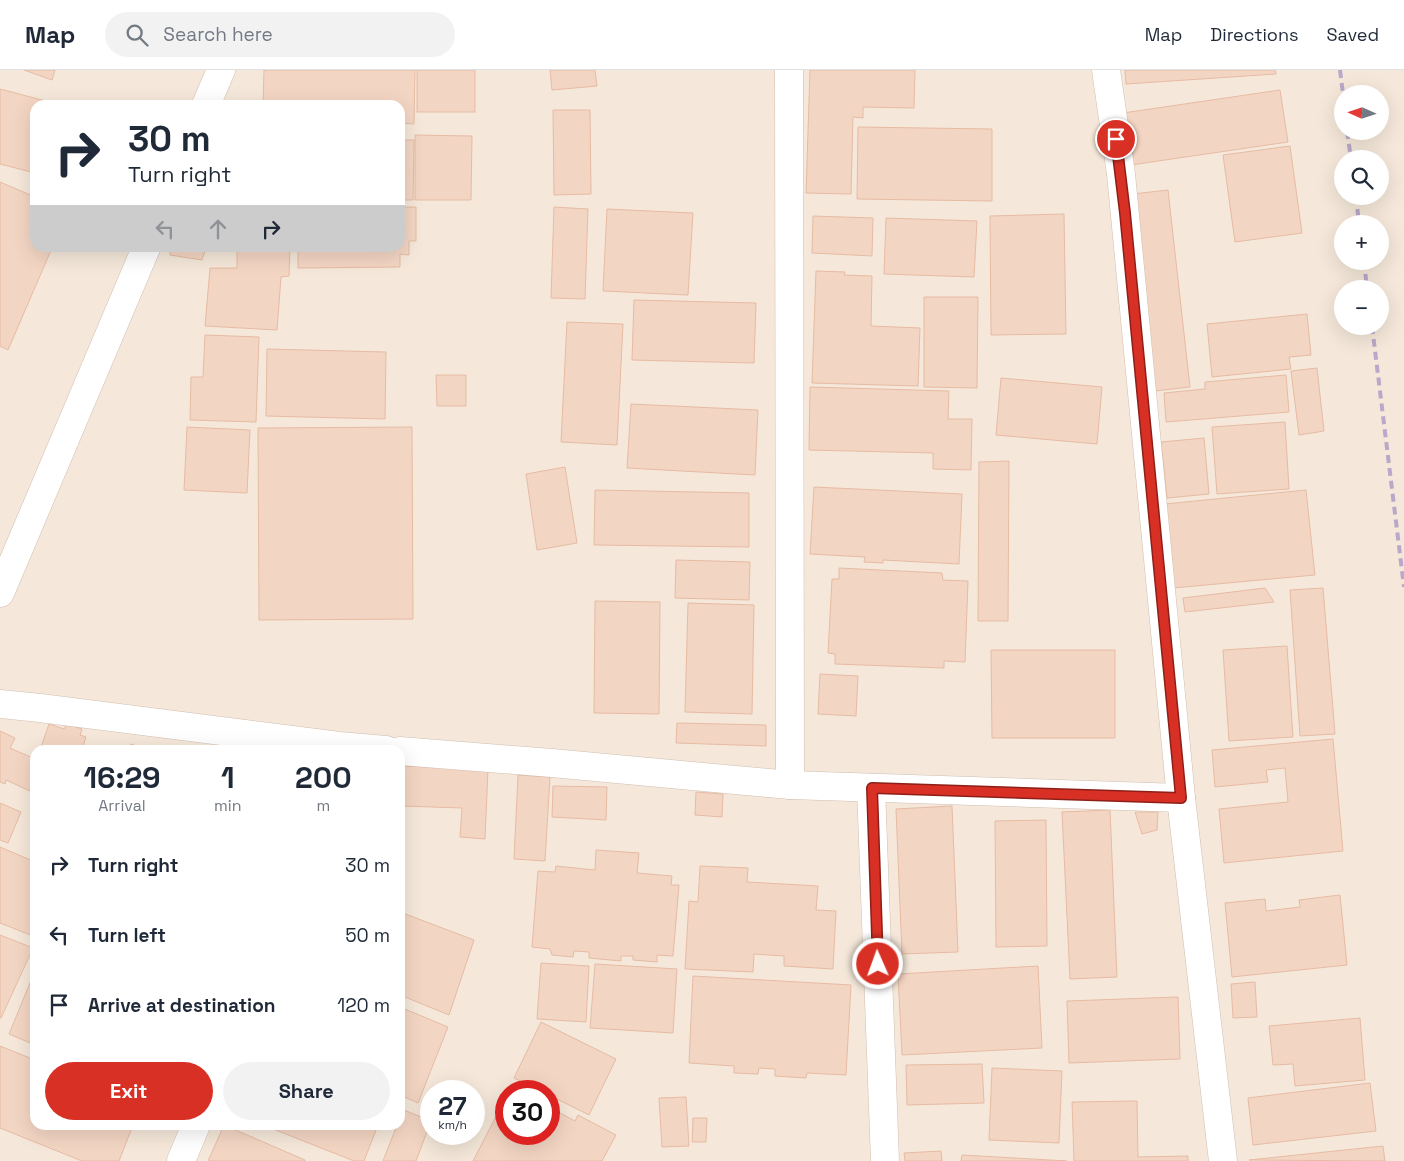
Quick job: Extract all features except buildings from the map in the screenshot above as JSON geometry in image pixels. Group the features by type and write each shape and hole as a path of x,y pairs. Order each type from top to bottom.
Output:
{"street":[{"path":"208,100 221,70"},
{"path":"789,70 790,785"},
{"path":"1106,70 1121,174 1181,798 1223,1161"},
{"path":"0,593 144,252"},
{"path":"0,704 316,745"},
{"path":"405,751 790,785 1181,798"},
{"path":"872,788 885,1161"},
{"path":"181,1161 194,1130"}],"shaded area":[{"path":"0,70 1404,70 1404,1161 0,1161"}],"railway":[{"path":"1340,70 1342,85"},
{"path":"1348,140 1350,150"},
{"path":"1357,205 1358,215"},
{"path":"1365,270 1366,280"},
{"path":"1373,335 1404,587"}],"route":[{"path":"878,964 872,788 1181,798 1125,213 1116,139"}]}
